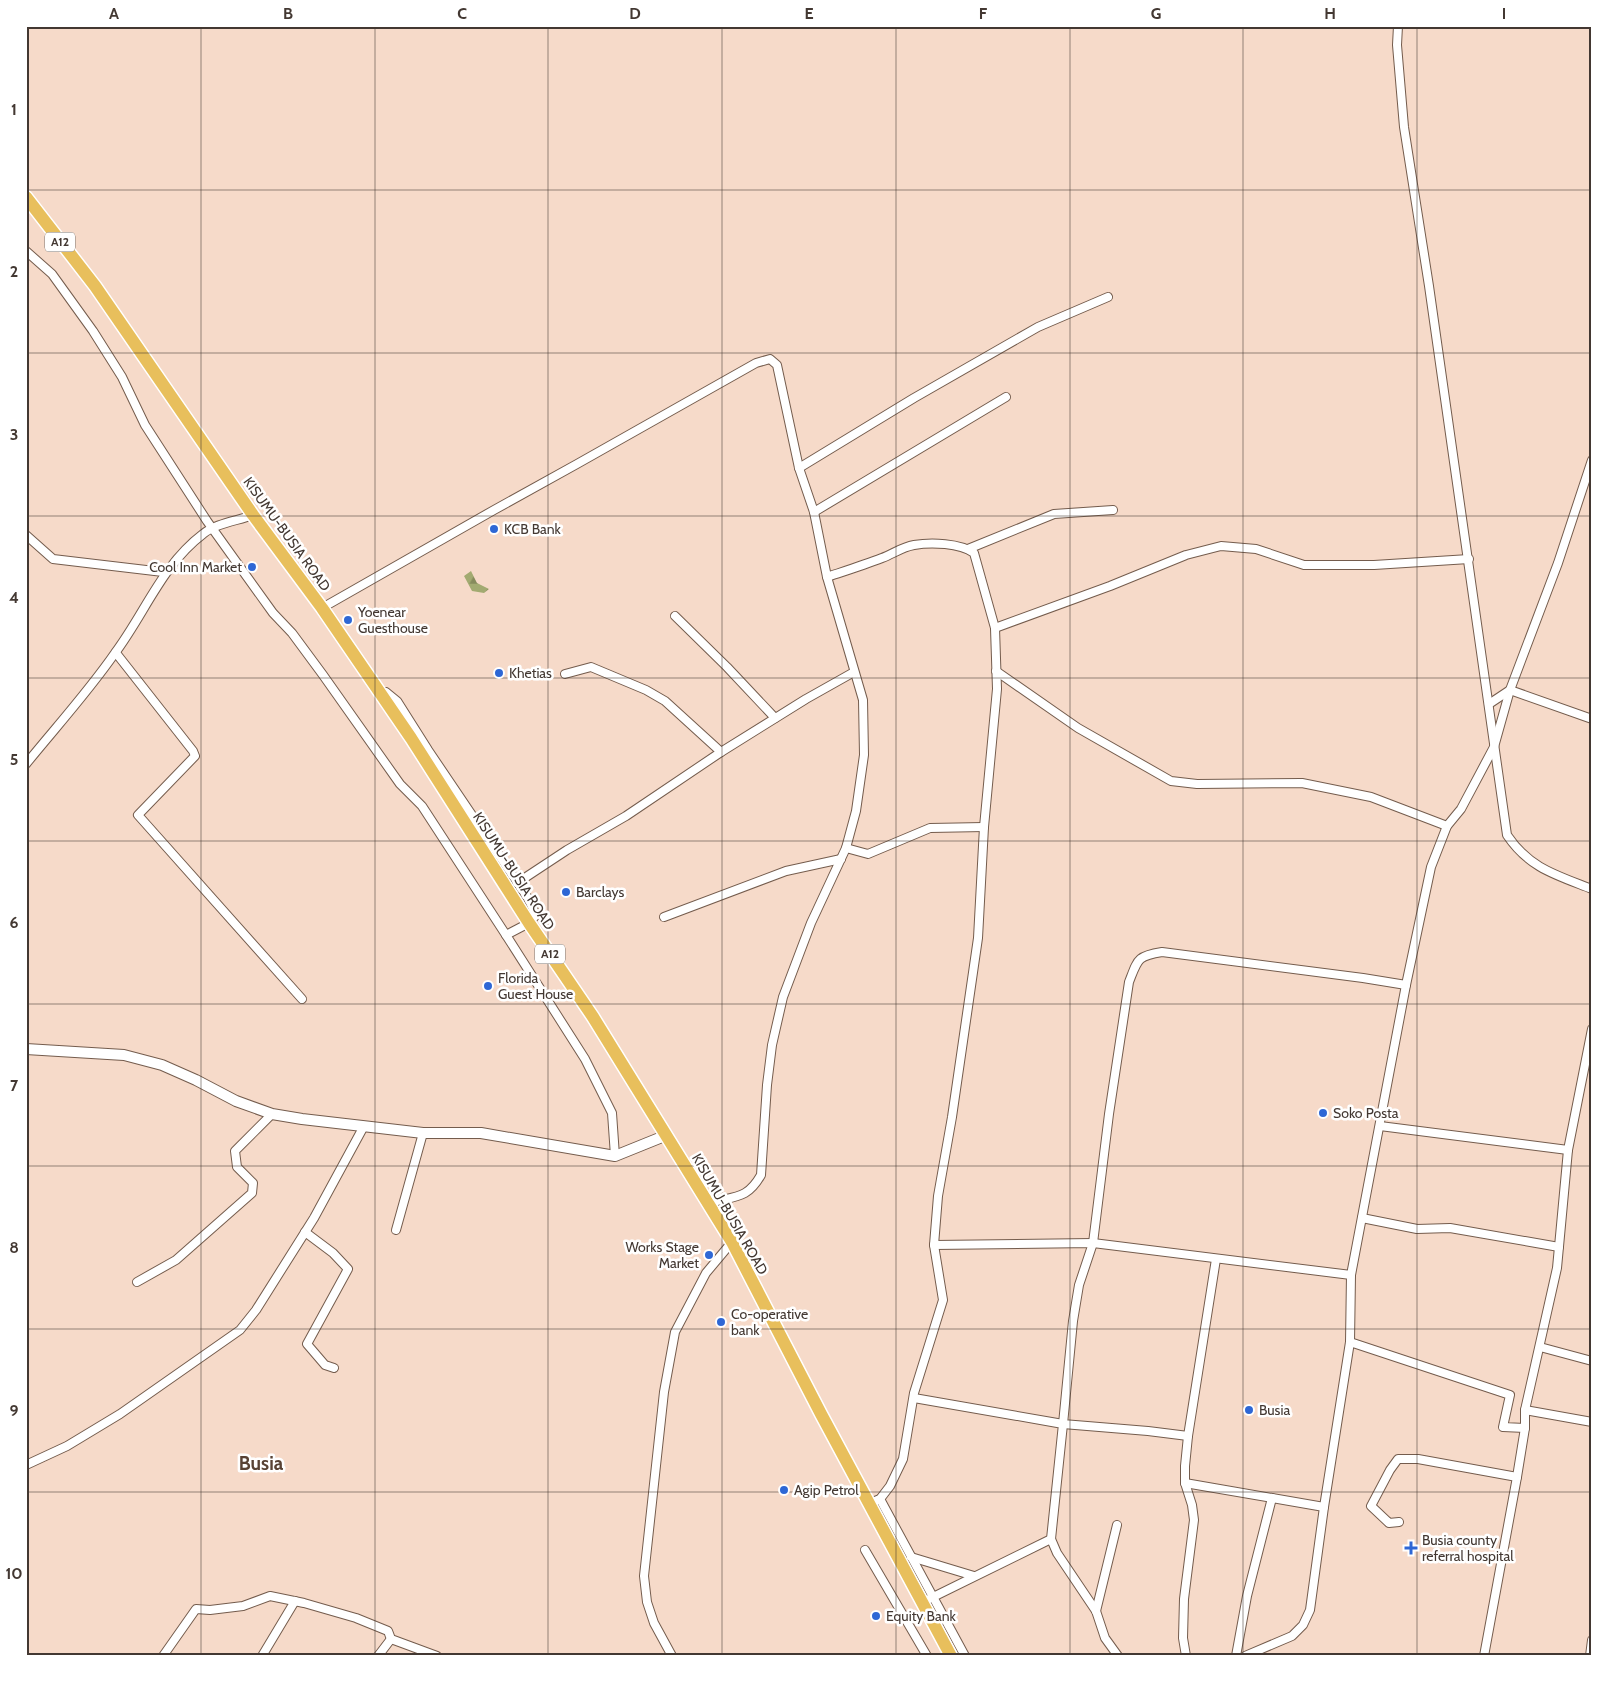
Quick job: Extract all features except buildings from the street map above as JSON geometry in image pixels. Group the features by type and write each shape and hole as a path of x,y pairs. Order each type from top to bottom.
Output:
{"highway":[{"name":"KISUMU-BUSIA ROAD","path":"26,197 95,286 253,515 322,608 437,777 528,923 593,1017 732,1242 833,1438 928,1599 951,1656"}],"street":[{"path":"1398,26 1397,45 1404,127 1507,835 1516,848 1530,862 1556,876 1592,888"},
{"path":"26,251 52,274 93,331 122,377 145,425 212,528 263,600 292,633 323,675 400,784 422,806 506,935 585,1059 612,1113 615,1156"},
{"path":"799,468 914,398 1038,327 1108,297"},
{"path":"322,608 756,363 770,359 777,365 799,468 814,512 827,577 863,700 864,755 856,811 846,848 811,923 783,997 772,1045 767,1085 761,1175 756,1185 748,1192 707,1202"},
{"path":"814,512 1006,397"},
{"path":"1245,1656 1292,1636 1303,1625 1310,1610 1350,1342 1351,1275 1406,986 1431,868 1447,826 1461,809 1494,747 1510,690 1558,563 1592,460"},
{"path":"968,549 1054,514 1113,510"},
{"path":"26,764 116,653 179,555 204,532 253,515"},
{"path":"26,535 53,559 163,572"},
{"path":"827,577 883,558 904,547 916,544 937,544 968,549 974,553 995,628 997,689 984,827 978,938 952,1117 938,1196 934,1245 943,1300 914,1398 903,1459 890,1486 880,1499 870,1503"},
{"path":"995,628 1110,586 1186,555 1221,546 1256,549 1304,565 1374,565 1468,559"},
{"path":"675,616 775,718"},
{"path":"116,653 195,756 138,815 302,999"},
{"path":"565,674 591,666 646,690 665,701 721,752"},
{"path":"996,671 1078,728 1171,781 1197,784 1302,784 1371,797 1447,826"},
{"path":"518,883 567,850 626,816 775,718 854,672"},
{"path":"1489,704 1510,690"},
{"path":"1510,690 1592,719"},
{"path":"380,695 386,692 397,701 531,904 536,915 528,923 506,935"},
{"path":"846,848 868,854 930,828 984,827"},
{"path":"664,917 786,871 841,859"},
{"path":"1118,1656 1104,1638 1096,1611 1057,1553 1051,1539 1073,1321 1079,1285 1094,1244 1109,1114 1129,982 1136,964 1144,955 1162,952 1319,972 1406,986"},
{"path":"1484,1656 1517,1477 1525,1410 1557,1268 1568,1150 1592,1029"},
{"path":"26,1049 115,1055 162,1065 236,1101 272,1114 423,1133 481,1133 615,1156 667,1136"},
{"path":"137,1282 176,1260 252,1193 252,1183 237,1167 235,1151 272,1114"},
{"path":"26,1465 67,1446 120,1414 240,1330 256,1310 305,1232 364,1126"},
{"path":"1380,1126 1568,1150"},
{"path":"396,1230 423,1133"},
{"path":"1362,1218 1416,1229 1450,1228 1559,1248"},
{"path":"305,1232 333,1253 348,1269 307,1344 325,1365 334,1368"},
{"path":"672,1656 654,1623 647,1602 644,1576 664,1392 675,1332 706,1273 732,1242"},
{"path":"934,1245 1094,1244 1351,1275"},
{"path":"1186,1656 1183,1638 1184,1599 1194,1520 1185,1483 1188,1436 1216,1259"},
{"path":"1350,1342 1510,1395 1503,1427 1524,1428"},
{"path":"1540,1347 1592,1361"},
{"path":"914,1398 1063,1424 1188,1436"},
{"path":"1525,1410 1592,1422"},
{"path":"1399,1522 1389,1523 1370,1506 1398,1459 1418,1459 1517,1477"},
{"path":"1185,1483 1324,1507"},
{"path":"1236,1656 1247,1596 1272,1498"},
{"path":"880,1499 911,1557 928,1599 965,1656"},
{"path":"1096,1611 1117,1524"},
{"path":"928,1599 1051,1539"},
{"path":"865,1550 927,1656"},
{"path":"911,1557 974,1576"},
{"path":"163,1656 196,1609 210,1610 243,1606 270,1596 356,1618 388,1631 391,1638 437,1656"},
{"path":"262,1656 296,1602"},
{"path":"378,1656 391,1638"},
{"path":"1590,1656 1592,1640"}],"green space":[{"path":"471,571 477,583 489,589 484,593 472,591 464,576"}],"place":[{"name":"KCB Bank","path":"494,529"},
{"name":"Cool Inn Market","path":"252,567"},
{"name":"Yoenear Guesthouse","path":"348,620"},
{"name":"Khetias","path":"499,673"},
{"name":"Barclays","path":"566,892"},
{"name":"Florida Guest House","path":"488,986"},
{"name":"Soko Posta","path":"1323,1113"},
{"name":"Works Stage Market","path":"709,1255"},
{"name":"Co-operative bank","path":"721,1322"},
{"name":"Busia","path":"1249,1410"},
{"name":"Agip Petrol","path":"784,1490"},
{"name":"Busia county referral hospital","path":"1411,1548"},
{"name":"Equity Bank","path":"876,1616"}],"district":[{"name":"Busia","path":"261,1463"}]}
